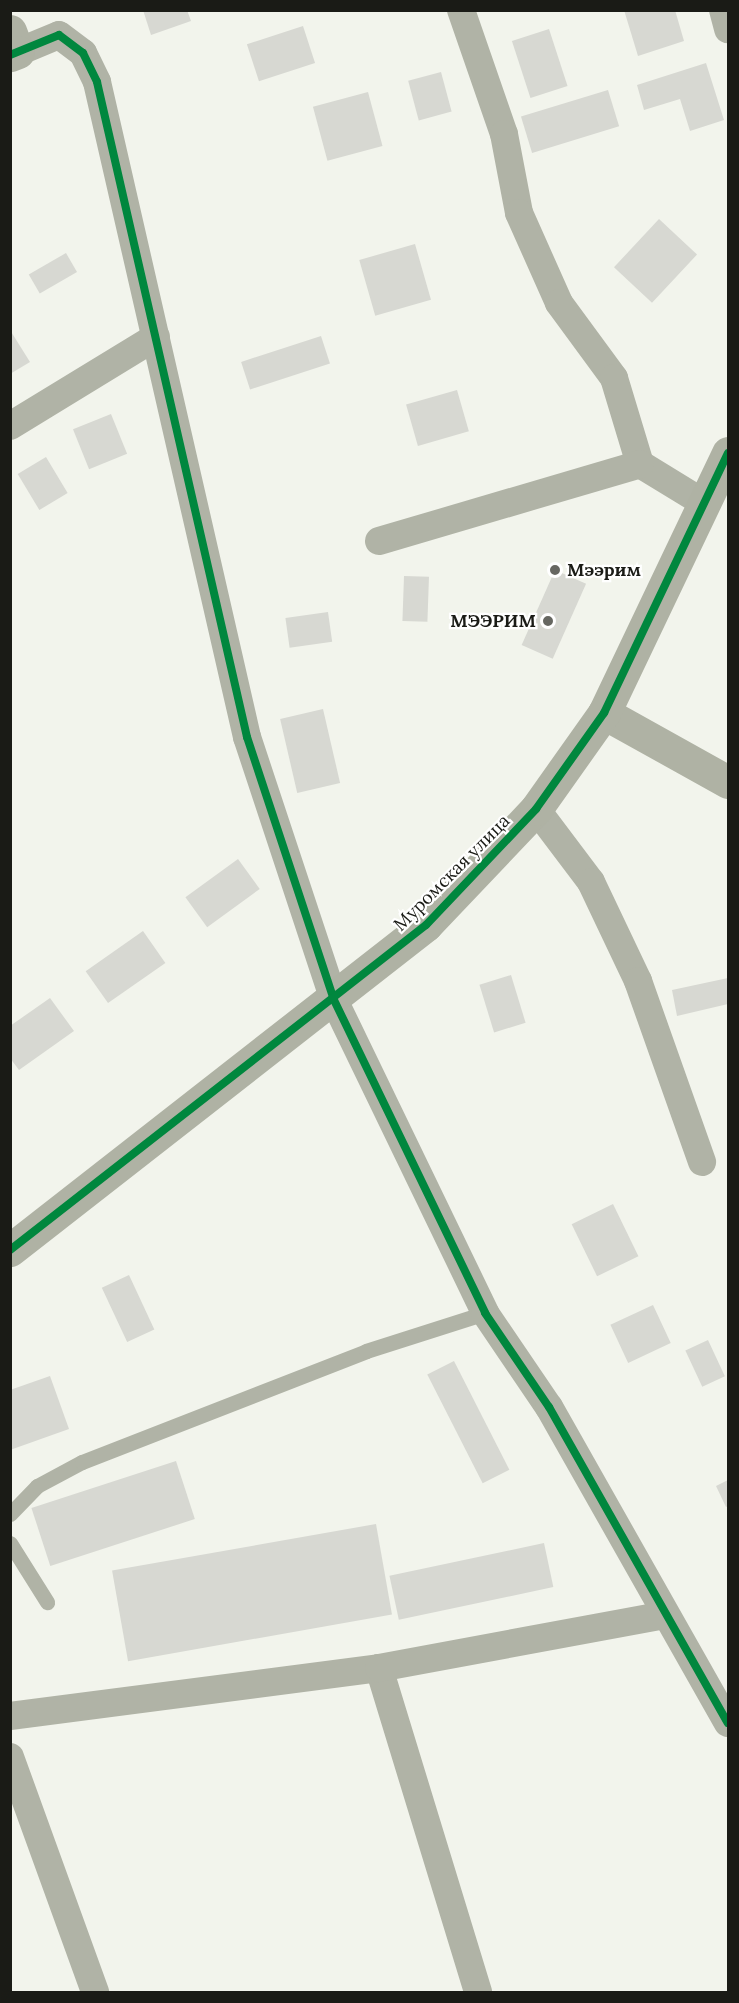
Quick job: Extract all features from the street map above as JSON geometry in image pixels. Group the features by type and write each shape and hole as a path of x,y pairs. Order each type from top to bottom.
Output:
{"street":[{"path":"461,10 504,134 519,213 559,303 614,378 640,464 704,502"},
{"path":"723,10 729,29"},
{"path":"13,46 59,35 83,53 97,82 247,737 334,1000 485,1313 549,1407 664,1615 729,1723"},
{"path":"10,426 156,338"},
{"name":"Муромская улица","path":"10,1250 334,1000 426,925 536,809 604,713 729,453"},
{"path":"379,541 640,464"},
{"path":"604,713 729,782"},
{"path":"536,809 596,892 638,981 702,1162"},
{"path":"10,1716 379,1668 664,1615"},
{"path":"379,1668 478,1992"},
{"path":"10,1757 95,1992"}],"lane":[{"path":"10,1514 37,1486 82,1462 366,1351 485,1313"},
{"path":"10,1543 46,1602"}],"building":[{"path":"143,10 187,10 191,21 151,35"},
{"path":"624,10 675,10 684,41 638,56"},
{"path":"303,26 315,63 259,81 247,44"},
{"path":"549,29 568,86 530,98 512,41"},
{"path":"706,63 724,120 690,131 680,99 644,110 637,85"},
{"path":"441,72 452,112 419,120 408,81"},
{"path":"608,90 619,126 532,153 521,117"},
{"path":"368,92 382,146 327,161 313,107"},
{"path":"659,219 697,254 652,303 614,267"},
{"path":"415,244 431,300 375,316 359,260"},
{"path":"66,253 77,272 40,294 29,274"},
{"path":"10,330 30,362 10,374"},
{"path":"321,336 330,364 250,390 241,362"},
{"path":"457,390 469,431 418,446 406,405"},
{"path":"111,414 127,454 89,469 73,429"},
{"path":"46,457 68,493 39,510 18,474"},
{"path":"555,570 586,584 553,659 522,645"},
{"path":"404,576 429,577 427,622 402,621"},
{"path":"328,612 332,642 290,648 285,618"},
{"path":"323,709 340,783 297,793 280,719"},
{"path":"238,859 260,889 207,927 185,897"},
{"path":"143,931 165,963 108,1003 86,971"},
{"path":"511,975 526,1023 494,1032 479,985"},
{"path":"728,978 728,1004 677,1016 672,990"},
{"path":"50,998 74,1031 19,1070 10,1058 10,1026"},
{"path":"613,1204 638,1256 597,1276 572,1224"},
{"path":"129,1275 154,1329 127,1342 102,1288"},
{"path":"653,1305 671,1343 628,1363 610,1325"},
{"path":"708,1340 725,1376 702,1387 685,1351"},
{"path":"454,1361 509,1470 483,1483 427,1375"},
{"path":"50,1376 69,1429 10,1450 10,1390"},
{"path":"176,1461 195,1519 50,1566 31,1508"},
{"path":"728,1480 728,1506 726,1507 716,1486"},
{"path":"376,1524 392,1615 128,1661 112,1571"},
{"path":"544,1543 553,1587 399,1620 389,1576"}],"cycle path":[{"path":"10,55 59,35 83,53 97,82 247,737 334,1000 485,1313 549,1407 728,1723"},
{"path":"10,1250 426,925 536,809 604,713 728,453"}],"place":[{"name":"Мээрим","path":"555,570"},
{"name":"МЭЭРИМ","path":"548,621"}]}
